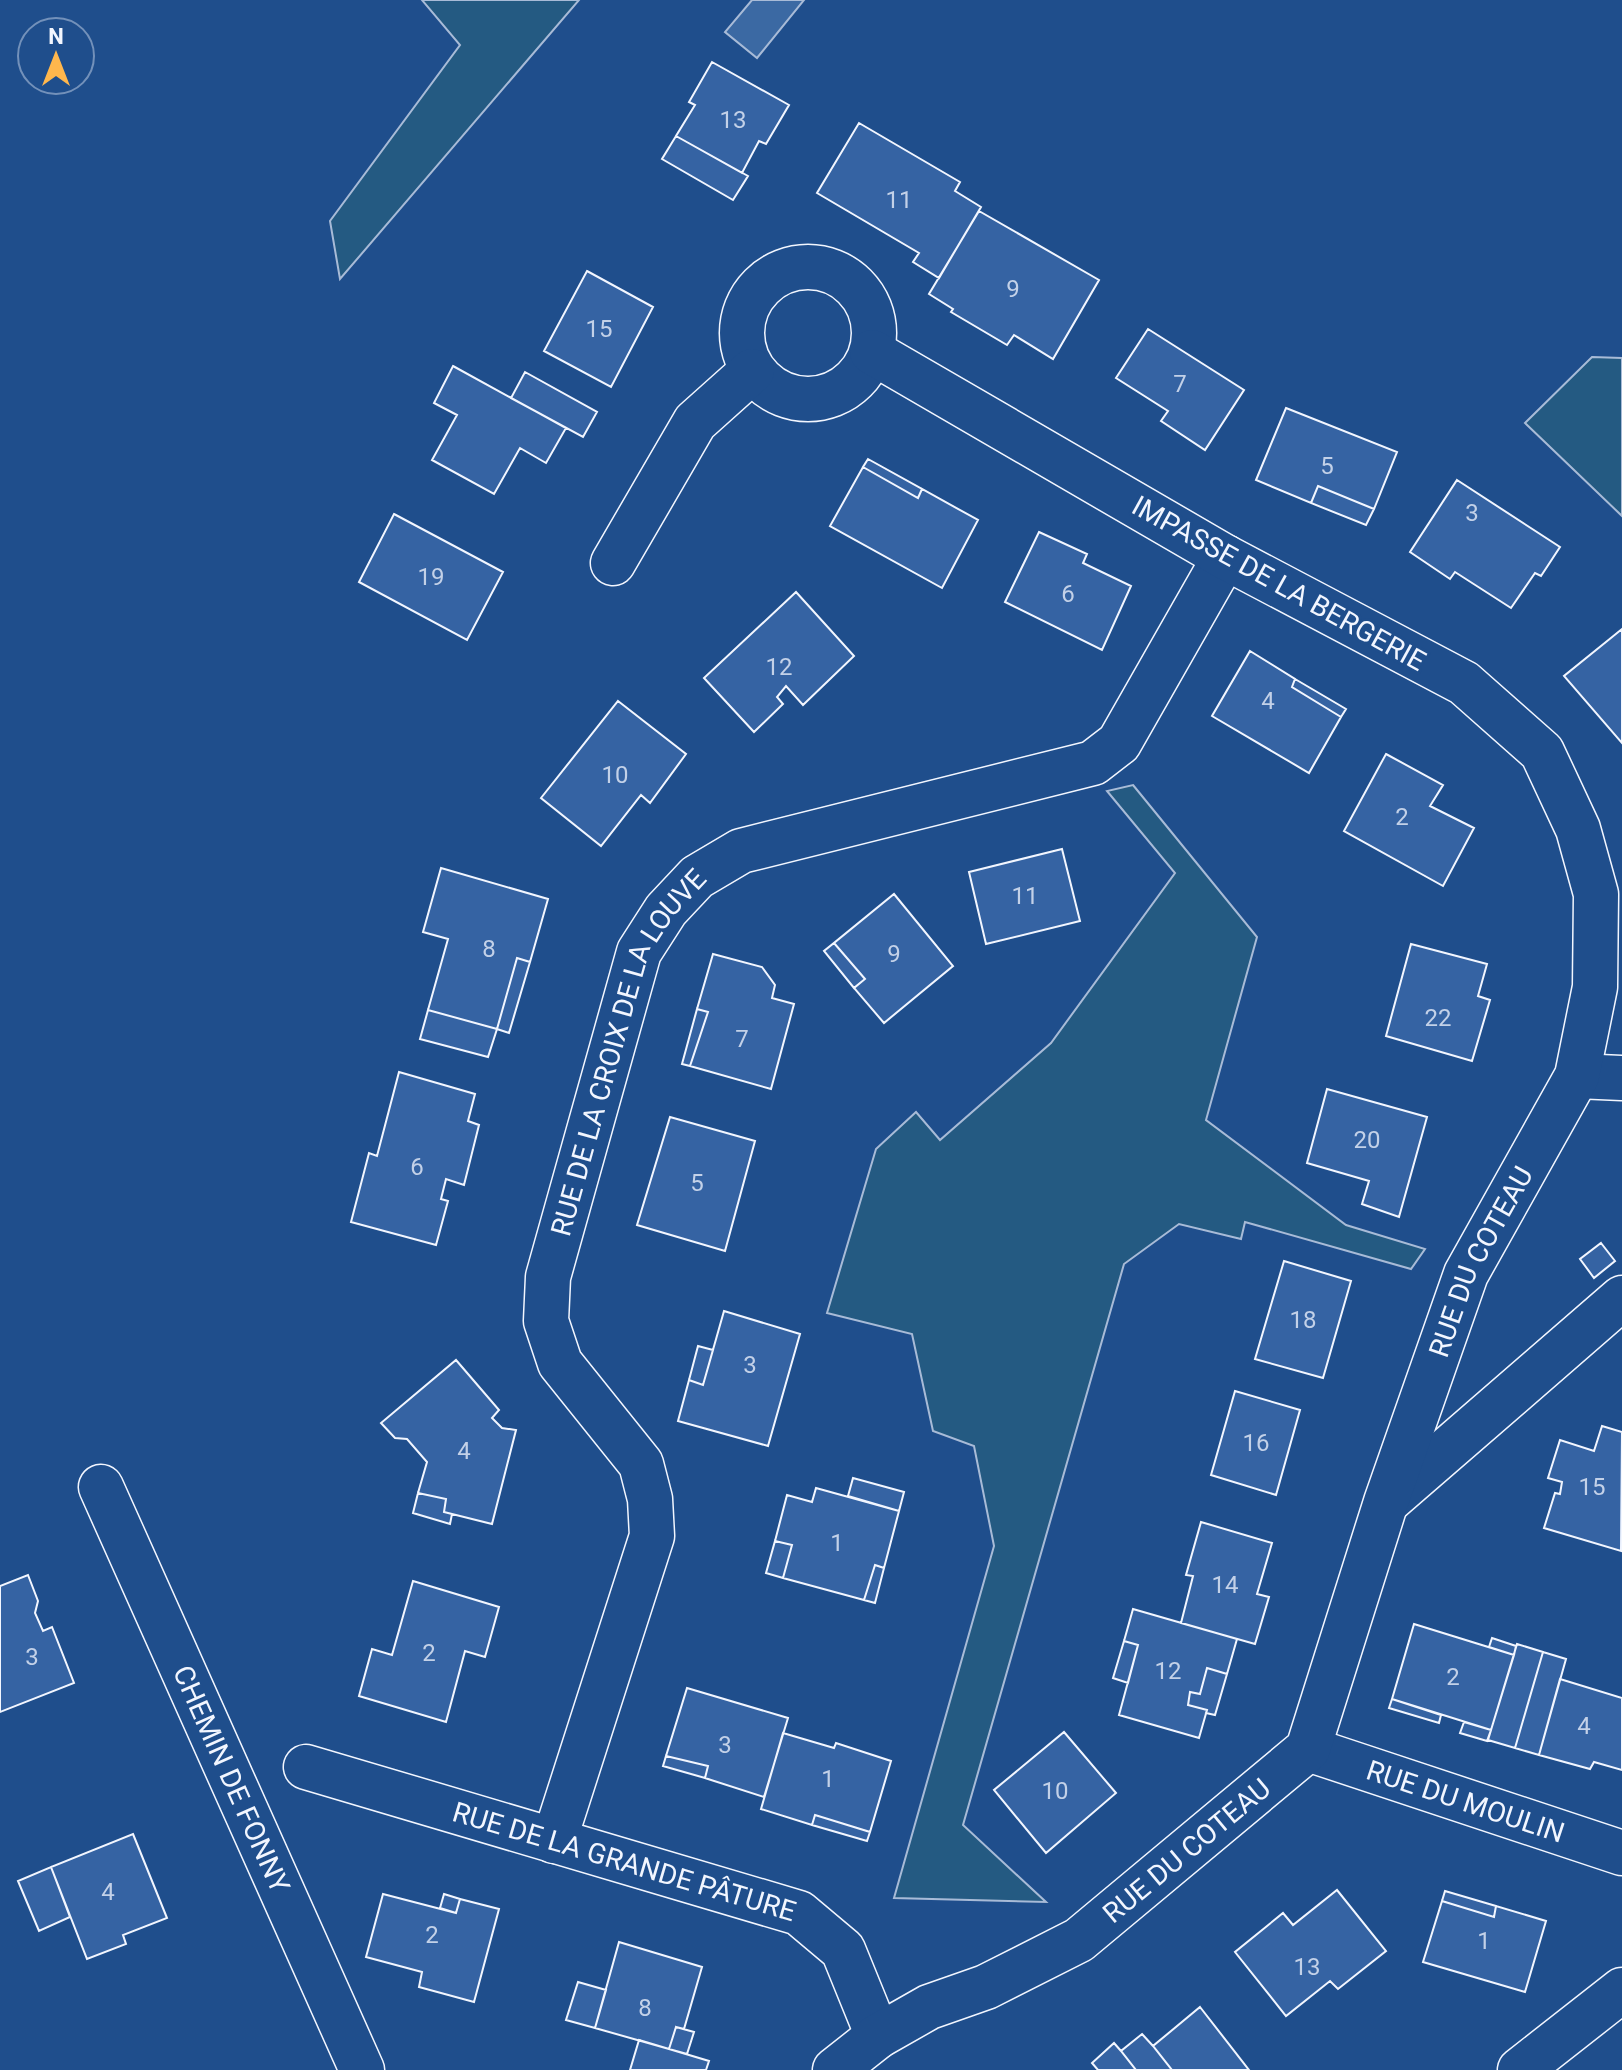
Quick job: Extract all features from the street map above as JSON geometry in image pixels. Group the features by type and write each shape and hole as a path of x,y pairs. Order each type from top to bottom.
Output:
{"street":[{"path":"801,267 827,269 850,281 867,302 875,326 872,352 857,379 833,395 803,400 775,391 752,371 743,351 741,330 745,310 756,291 776,274 801,267"},
{"name":"IMPASSE DE LA BERGERIE","path":"872,352 1225,557 1464,683 1542,752 1578,829 1596,894"},
{"path":"613,563 695,422 752,371"},
{"name":"RUE DE LA CROIX DE LA LOUVE","path":"554,1841 652,1536 650,1499 641,1464 560,1363 546,1321 548,1277 639,952 666,910 697,877 741,851 1093,763 1119,743 1225,557"},
{"name":"RUE DU COTEAU","path":"835,2070 878,2036 929,2007 986,1987 1079,1940 1308,1749 1386,1502 1466,1274 1577,1076 1595,987 1596,894"},
{"path":"1577,1076 1622,1078"},
{"path":"1386,1502 1622,1298"},
{"name":"CHEMIN DE FONNY","path":"101,1487 362,2070"},
{"name":"RUE DU MOULIN","path":"1308,1749 1622,1853"},
{"name":"RUE DE LA GRANDE PÂTURE","path":"306,1767 799,1913 843,1950 878,2036"},
{"path":"1520,2070 1622,1990"}],"shaded area":[{"path":"422,0 579,0 340,279 330,221 460,45"},
{"path":"752,0 804,0 757,58 725,32"},
{"path":"1592,357 1622,358 1622,516 1525,423"},
{"path":"1133,785 1257,937 1206,1120 1346,1225 1425,1249 1411,1269 1245,1222 1241,1239 1179,1224 1124,1264 963,1825 1046,1902 894,1898 994,1546 974,1446 933,1431 912,1334 827,1313 876,1149 916,1112 940,1140 1051,1043 1175,873 1107,791"}],"building":[{"path":"712,62 789,105 766,144 759,141 742,173 676,136 695,105 689,102"},
{"path":"859,123 960,182 955,191 981,207 939,278 913,262 919,253 817,193"},
{"path":"676,136 748,176 733,200 662,159"},
{"path":"979,211 1099,280 1053,359 1014,335 1007,345 951,312 953,309 929,294"},
{"path":"587,271 653,307 611,387 544,351"},
{"path":"1148,329 1244,390 1205,450 1161,421 1168,411 1116,378"},
{"path":"453,366 566,428 546,463 520,448 494,494 432,460 457,415 434,403"},
{"path":"525,372 597,412 583,437 511,398"},
{"path":"1286,408 1397,452 1374,509 1318,486 1311,503 1256,480"},
{"path":"868,459 922,489 918,498 863,467"},
{"path":"863,467 918,498 922,489 978,520 942,588 830,526"},
{"path":"1457,480 1560,547 1541,576 1535,573 1511,608 1455,572 1450,579 1410,552"},
{"path":"1318,486 1374,509 1366,525 1311,503"},
{"path":"394,514 503,572 467,640 359,582"},
{"path":"1039,532 1087,554 1083,563 1131,586 1102,650 1005,602"},
{"path":"796,592 854,656 803,705 786,686 777,697 783,704 754,732 704,678"},
{"path":"1622,629 1622,743 1564,676"},
{"path":"1250,651 1295,679 1292,687 1341,717 1309,773 1212,716"},
{"path":"1295,679 1346,709 1341,717 1292,687"},
{"path":"618,701 686,754 650,803 641,795 601,846 541,798"},
{"path":"1386,754 1443,785 1430,806 1474,828 1443,886 1344,831"},
{"path":"1062,849 1080,921 986,944 969,872"},
{"path":"441,868 548,899 530,962 517,958 497,1029 428,1010 448,939 423,932"},
{"path":"894,894 953,966 884,1023 854,988 865,979 834,943"},
{"path":"834,943 865,979 854,988 824,951"},
{"path":"1411,944 1487,964 1478,996 1490,1000 1472,1061 1386,1036"},
{"path":"713,954 762,967 775,985 772,998 794,1004 771,1089 690,1066 708,1012 697,1009"},
{"path":"517,958 530,962 509,1033 497,1029"},
{"path":"697,1009 708,1012 690,1066 682,1064"},
{"path":"428,1010 497,1029 488,1057 420,1039"},
{"path":"399,1072 475,1094 468,1121 479,1125 464,1185 446,1179 441,1199 448,1201 436,1245 351,1222 369,1153 377,1156"},
{"path":"1327,1089 1427,1117 1399,1217 1362,1204 1369,1181 1307,1163"},
{"path":"670,1117 755,1141 725,1251 637,1225"},
{"path":"1601,1243 1615,1261 1594,1278 1580,1259"},
{"path":"1284,1261 1351,1281 1323,1378 1255,1359"},
{"path":"724,1311 800,1334 768,1446 678,1421 689,1380 703,1385"},
{"path":"698,1346 713,1350 703,1385 689,1380"},
{"path":"456,1360 499,1410 492,1418 502,1428 516,1430 492,1524 444,1512 446,1499 418,1493 427,1462 407,1439 395,1438 381,1423"},
{"path":"1235,1391 1300,1410 1276,1495 1211,1475"},
{"path":"1602,1426 1622,1432 1621,1551 1544,1528 1555,1493 1560,1494 1562,1482 1548,1478 1560,1440 1594,1451"},
{"path":"853,1478 904,1492 899,1511 848,1496"},
{"path":"816,1488 899,1511 884,1568 875,1565 864,1600 783,1578 792,1545 775,1541 787,1495 812,1502"},
{"path":"418,1493 446,1499 444,1512 452,1514 450,1524 413,1513"},
{"path":"1201,1522 1272,1543 1257,1594 1269,1597 1255,1644 1181,1623 1193,1576 1186,1575"},
{"path":"775,1541 792,1545 783,1578 766,1573"},
{"path":"875,1565 884,1568 875,1603 864,1600"},
{"path":"28,1575 38,1601 35,1613 43,1631 52,1627 74,1683 0,1712 0,1586"},
{"path":"413,1581 499,1607 485,1657 465,1651 446,1722 359,1696 372,1649 392,1655"},
{"path":"1133,1609 1237,1639 1227,1674 1207,1668 1200,1694 1190,1692 1188,1705 1207,1710 1199,1738 1119,1715 1138,1645 1124,1641"},
{"path":"1414,1624 1514,1655 1491,1730 1392,1699"},
{"path":"1492,1638 1516,1646 1514,1655 1489,1647"},
{"path":"1124,1641 1138,1645 1128,1683 1113,1678"},
{"path":"1517,1644 1543,1652 1515,1748 1488,1740"},
{"path":"1543,1652 1566,1659 1539,1755 1515,1748"},
{"path":"1207,1668 1227,1674 1215,1715 1188,1705 1190,1692 1200,1694"},
{"path":"1560,1679 1622,1698 1622,1770 1594,1762 1590,1769 1539,1755"},
{"path":"687,1688 788,1718 764,1797 705,1778 708,1766 666,1756"},
{"path":"1392,1699 1441,1715 1439,1723 1389,1708"},
{"path":"1464,1722 1491,1730 1487,1741 1460,1733"},
{"path":"1064,1732 1116,1793 1046,1853 994,1790"},
{"path":"783,1733 834,1748 836,1743 891,1761 870,1832 815,1815 812,1825 761,1809"},
{"path":"666,1756 708,1766 705,1778 663,1766"},
{"path":"815,1815 870,1832 867,1841 812,1825"},
{"path":"133,1834 167,1918 123,1935 126,1944 87,1959 51,1867"},
{"path":"51,1867 70,1917 39,1931 18,1881"},
{"path":"1337,1890 1386,1951 1338,1989 1330,1981 1286,2016 1235,1952 1283,1913 1293,1925"},
{"path":"1445,1891 1496,1906 1494,1917 1442,1901"},
{"path":"383,1894 456,1913 460,1899 499,1909 474,2002 419,1987 422,1972 366,1957"},
{"path":"444,1894 460,1899 456,1913 440,1908"},
{"path":"1442,1901 1494,1917 1496,1906 1546,1921 1525,1992 1423,1962"},
{"path":"619,1942 702,1967 684,2029 676,2027 669,2049 595,2028"},
{"path":"578,1982 606,1990 595,2028 566,2020"},
{"path":"1200,2007 1249,2070 1172,2070 1153,2046"},
{"path":"676,2027 694,2032 687,2054 669,2049"},
{"path":"1142,2034 1172,2070 1136,2070 1121,2051"},
{"path":"639,2040 709,2061 706,2070 630,2070"},
{"path":"1114,2043 1136,2070 1098,2070 1092,2063"}]}
